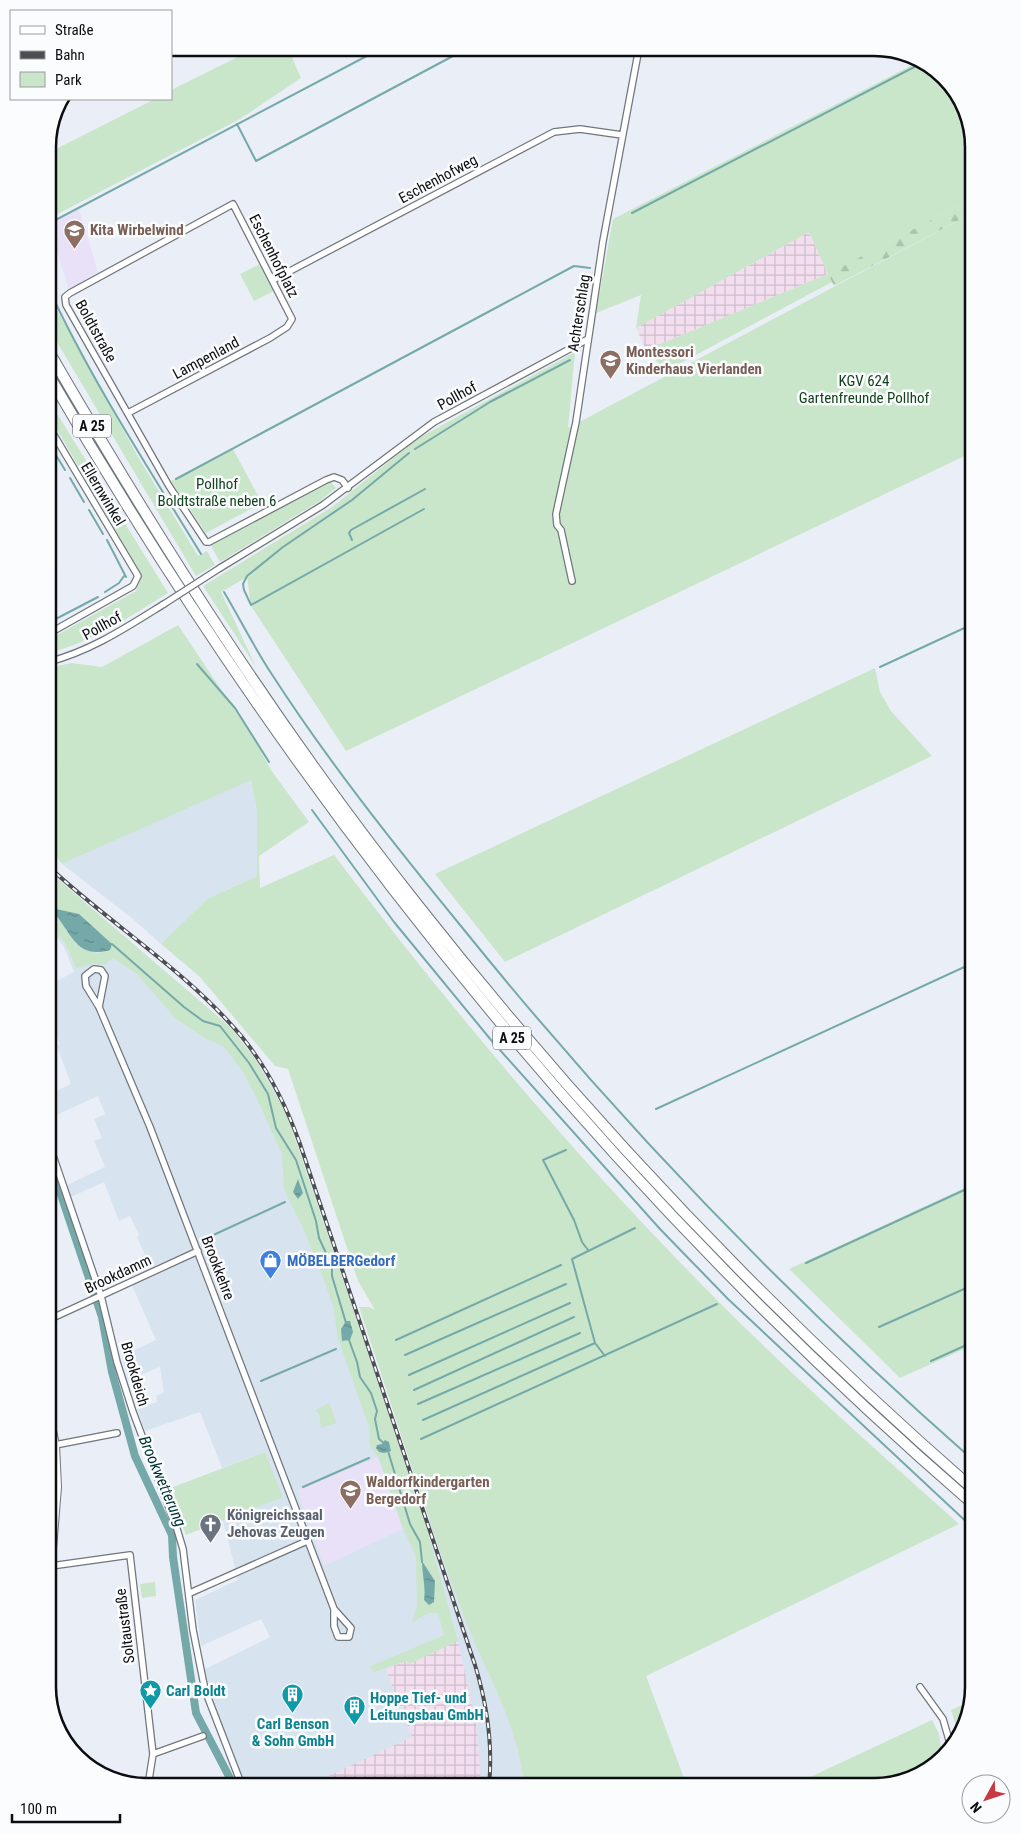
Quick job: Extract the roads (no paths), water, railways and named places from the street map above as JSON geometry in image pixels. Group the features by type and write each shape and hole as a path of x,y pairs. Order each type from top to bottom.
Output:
{"highway":[{"name":"A 25","path":"56,364 138,502 248,672 367,837 476,976 607,1131 734,1264 889,1414 965,1481"},
{"name":"A 25","path":"56,388 127,508 238,678 363,851 472,991 598,1138 725,1272 882,1423 965,1496"}],"main road":[{"path":"56,1466 56,1500"}],"street":[{"name":"Achterschlag","path":"572,581 560,530 557,525 556,514 576,422 622,135 637,56"},
{"name":"Eschenhofweg","path":"273,280 554,132 580,129 622,135"},
{"name":"Eschenhofplatz","path":"233,204 292,319"},
{"name":"Boldtstraße","path":"233,204 65,297 66,305 169,486 206,542 326,480 334,477 342,480 348,488"},
{"name":"Lampenland","path":"128,413 270,338 288,327 292,319"},
{"name":"Pollhof","path":"56,660 77,654 100,643 164,604 348,488 434,422 588,339"},
{"name":"Ellernwinkel","path":"56,438 138,576"},
{"name":"Pollhof","path":"56,629 133,586 138,576"},
{"name":"Brookkehre","path":"99,1007 105,976 101,970 94,969 87,972 84,981 99,1007 150,1127 198,1251 334,1609 336,1633 338,1637 348,1637 351,1628 334,1609"},
{"name":"Brookdeich","path":"56,1167 116,1362 141,1436 177,1529 190,1593 194,1630 205,1690 239,1778"},
{"name":"Brookdamm","path":"56,1316 198,1251"},
{"path":"56,1445 117,1433"},
{"path":"190,1593 307,1541"},
{"name":"Soltaustraße","path":"56,1565 130,1554 153,1754 149,1778"},
{"path":"920,1687 944,1718 949,1737"},
{"path":"153,1754 203,1736"}],"water":[{"path":"56,909 79,914 112,944 110,950 90,951 77,944 56,915"},
{"path":"298,1179 303,1193 298,1199 293,1192"},
{"path":"346,1321 350,1321 353,1332 350,1340 342,1341 341,1329"},
{"path":"385,1440 389,1442 391,1451 379,1452 376,1448 377,1445 382,1444"},
{"path":"422,1561 435,1581 434,1602 429,1605 424,1600 425,1590"}],"waterway":[{"path":"56,220 367,56"},
{"path":"237,124 256,161 453,56"},
{"path":"632,213 916,66"},
{"path":"176,479 574,266 590,268"},
{"path":"56,303 101,389 201,554"},
{"path":"415,449 490,402 570,360"},
{"path":"409,453 352,500 283,547 247,576 243,584 251,605 424,509"},
{"path":"56,455 65,470"},
{"path":"70,478 84,502"},
{"path":"352,540 349,533 351,530 425,489"},
{"path":"89,510 103,534"},
{"path":"107,540 126,577"},
{"path":"105,592 119,583 124,576"},
{"path":"224,592 271,673 316,740 389,837 584,1072 645,1140 772,1272 905,1399 965,1453"},
{"path":"56,619 98,597"},
{"path":"880,667 965,628"},
{"path":"197,664 235,708 269,762"},
{"path":"312,810 394,922 491,1040 660,1229 728,1299 965,1521"},
{"path":"112,944 184,1007 203,1021 220,1026 249,1063 268,1094 276,1128 296,1160 316,1221 319,1238 332,1266 332,1276 346,1323"},
{"path":"656,1109 965,967"},
{"path":"566,1150 543,1160 574,1220 582,1242 588,1250"},
{"name":"Brookwetterung","path":"56,1180 102,1317 112,1372 135,1456 172,1535 173,1557 196,1713 230,1778"},
{"path":"806,1263 965,1190"},
{"path":"209,1237 285,1202"},
{"path":"605,1356 595,1343 572,1259 635,1228"},
{"path":"396,1340 561,1265"},
{"path":"405,1355 566,1284"},
{"path":"879,1327 965,1289"},
{"path":"409,1375 570,1303"},
{"path":"421,1439 717,1304"},
{"path":"414,1390 574,1317"},
{"path":"418,1404 580,1333"},
{"path":"349,1340 360,1377 371,1393 377,1411 375,1419 379,1439 385,1444"},
{"path":"423,1420 595,1343"},
{"path":"931,1361 965,1346"},
{"path":"261,1381 336,1349"},
{"path":"388,1451 410,1524 420,1542 422,1562"},
{"path":"303,1487 369,1458"}],"railway":[{"path":"56,873 173,969 220,1013 251,1049 268,1075 289,1115 475,1665 488,1725 490,1778"}],"place":[{"name":"Kita Wirbelwind","path":"74,249"},
{"name":"Montessori Kinderhaus Vierlanden","path":"610,380"},
{"name":"MÖBELBERGedorf","path":"271,1280"},
{"name":"Waldorfkindergarten Bergedorf","path":"350,1510"},
{"name":"Königreichssaal Jehovas Zeugen","path":"211,1543"},
{"name":"Carl Boldt","path":"150,1710"},
{"name":"Carl Benson & Sohn GmbH","path":"293,1714"},
{"name":"Hoppe Tief- und Leitungsbau GmbH","path":"354,1726"}],"park label":[{"name":"KGV 624 Gartenfreunde Pollhof","path":"864,390"},
{"name":"Pollhof Boldtstraße neben 6","path":"217,492"}]}
